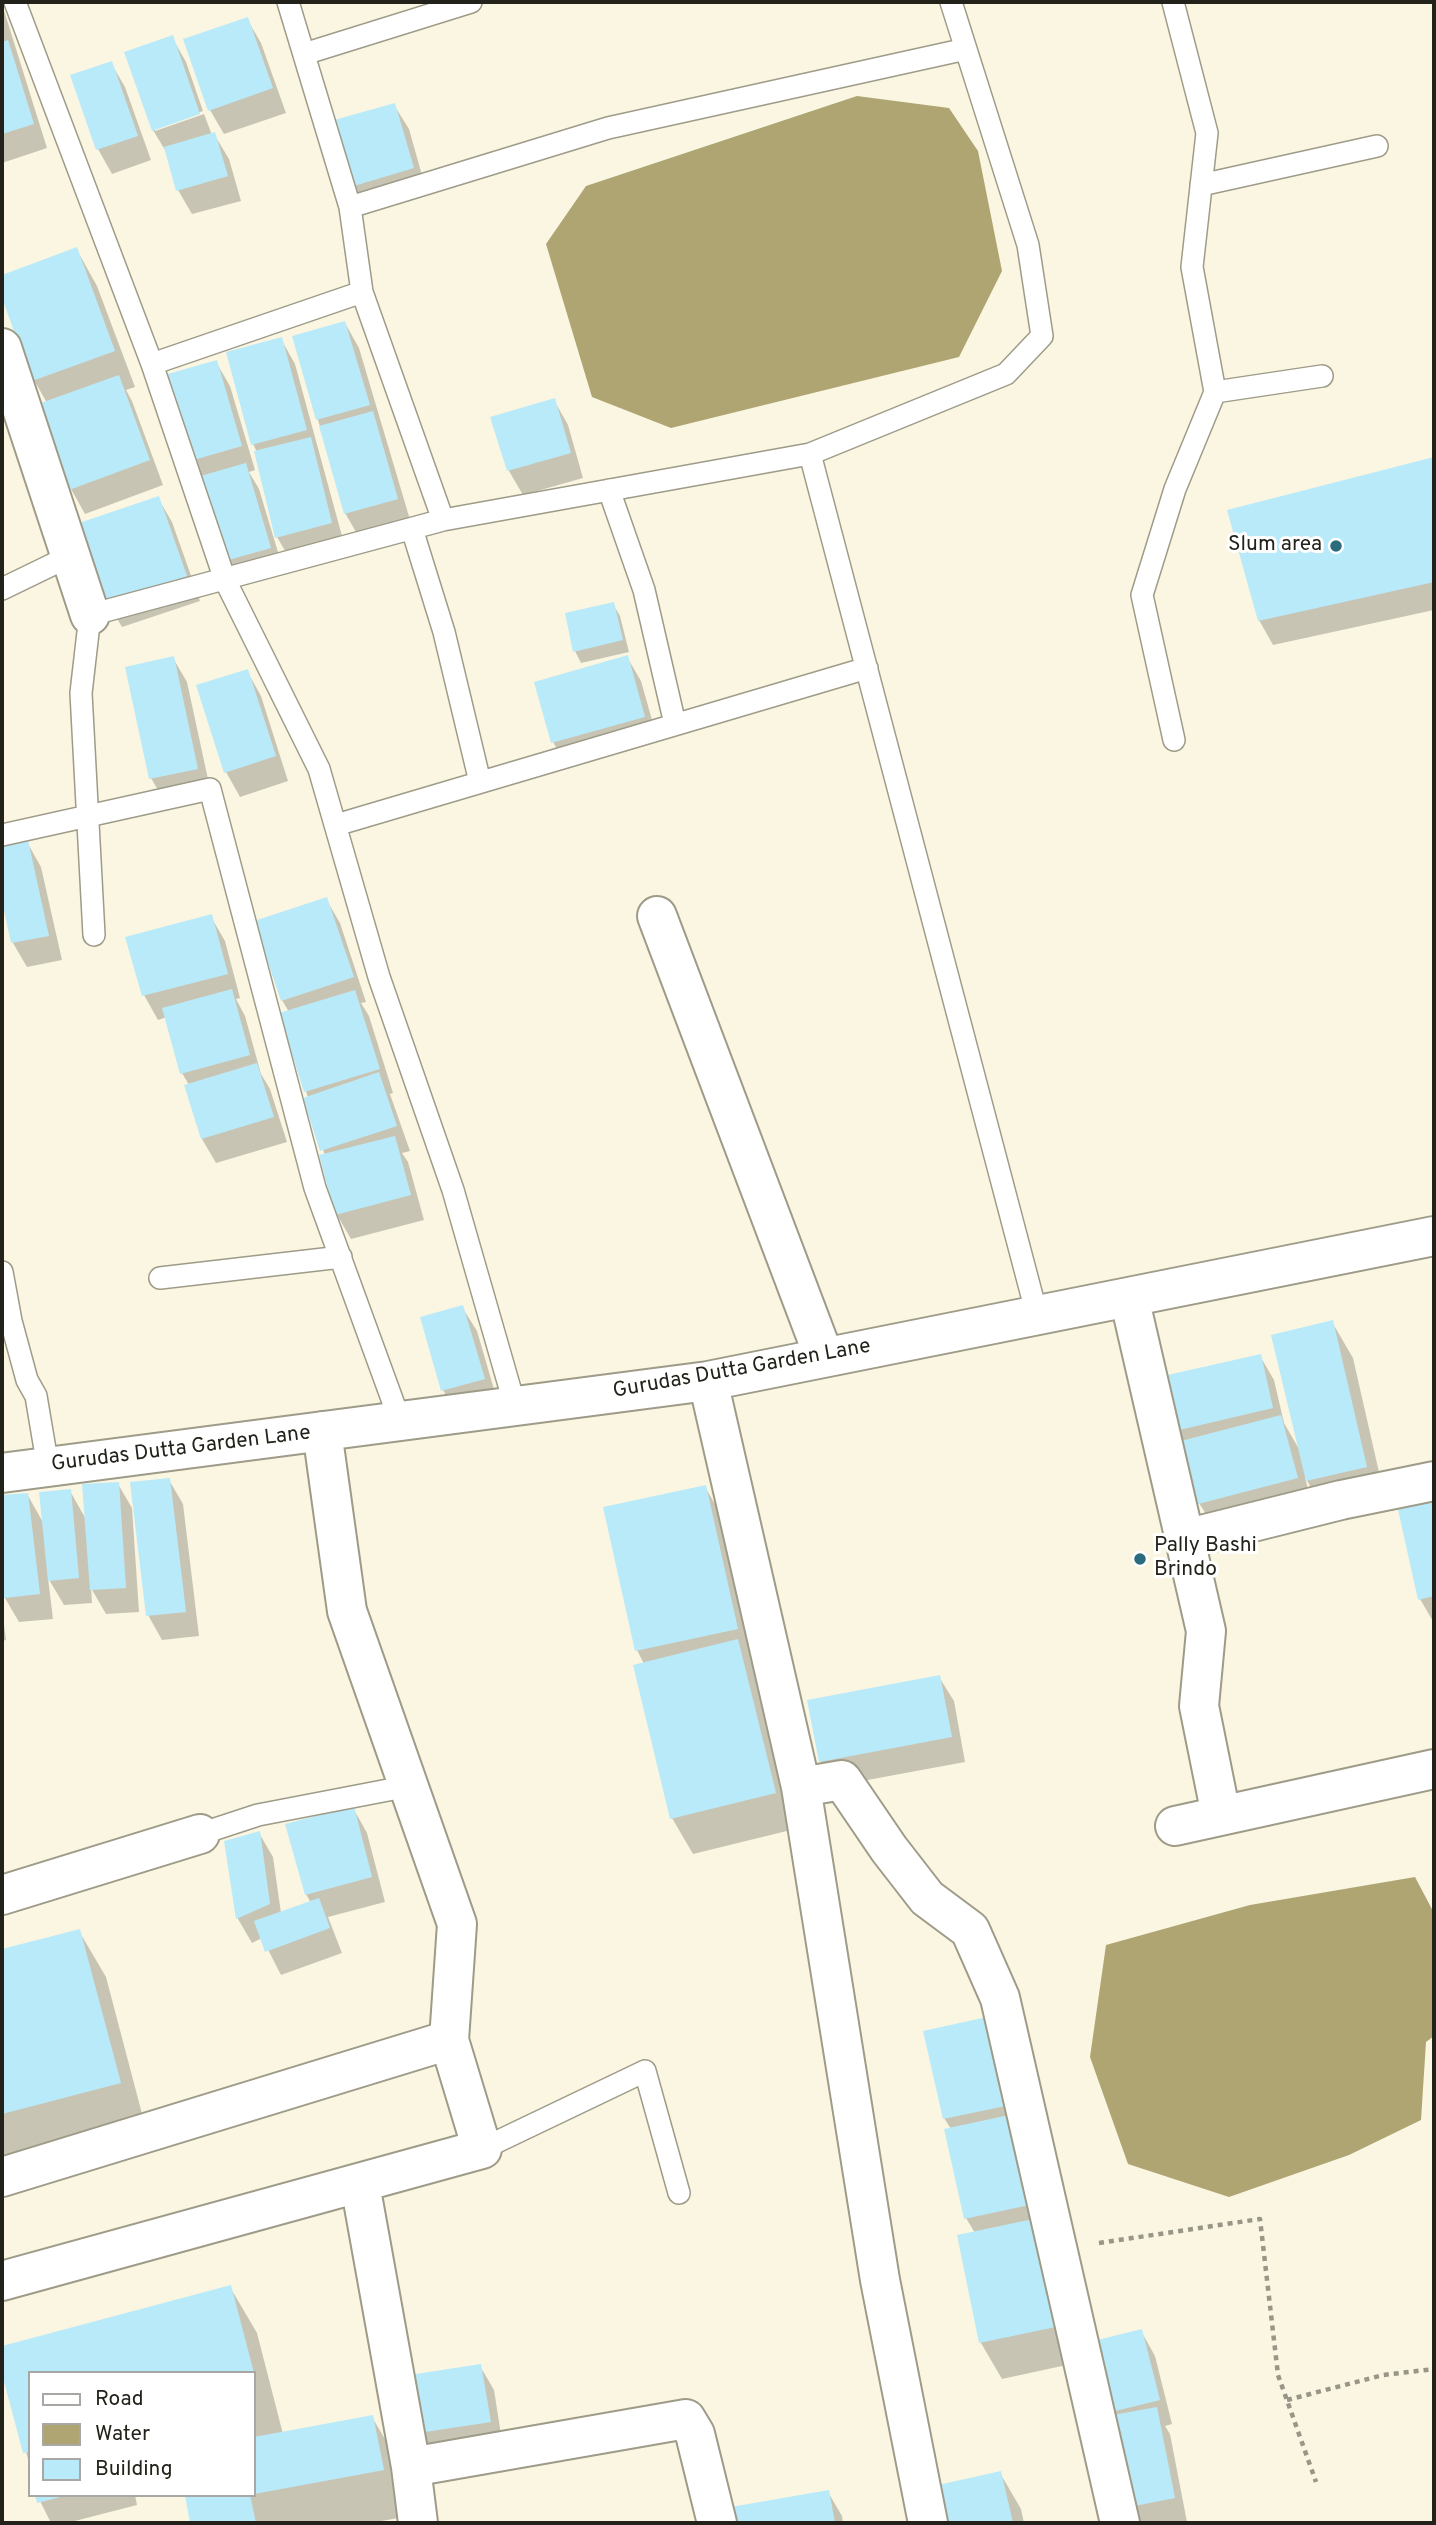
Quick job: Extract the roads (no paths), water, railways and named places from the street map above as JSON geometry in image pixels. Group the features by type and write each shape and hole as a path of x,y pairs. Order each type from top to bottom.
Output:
{"street":[{"path":"2,348 90,615"},
{"path":"657,916 824,1357"},
{"name":"Gurudas Dutta Garden Lane","path":"2,1473 708,1381 1434,1236"},
{"path":"1129,1297 1206,1631 1199,1706 1220,1815"},
{"path":"708,1381 801,1787 880,2280 928,2523"},
{"path":"2,2281 482,2149 449,2040 457,1924 347,1611 322,1431"},
{"path":"1185,1539 1340,1500 1434,1480"},
{"path":"1175,1826 1434,1769"},
{"path":"801,1787 842,1780 889,1849 927,1898 970,1930 1000,1998 1120,2523"},
{"path":"2,1895 200,1834"},
{"path":"2,2177 449,2040"},
{"path":"360,2184 411,2467 418,2523"},
{"path":"411,2467 686,2419 695,2434 717,2523"}],"lane":[{"path":"15,2 152,364 225,580 319,769 379,977 453,1190 515,1406"},
{"path":"288,2 350,207 362,292 443,520"},
{"path":"304,54 471,2"},
{"path":"94,934 80,693 90,615 443,520 810,454 1006,374 1042,337 1028,244 951,2"},
{"path":"1173,2 1207,133 1192,267 1215,392 1175,489 1142,595 1174,740"},
{"path":"350,207 608,128 966,50"},
{"path":"1201,185 1377,146"},
{"path":"152,364 362,292"},
{"path":"1215,392 1322,376"},
{"path":"810,454 1037,1315"},
{"path":"609,490 644,590 676,724"},
{"path":"412,529 444,632 480,782"},
{"path":"2,589 71,556"},
{"path":"336,825 867,668"},
{"path":"2,835 209,789 315,1188 400,1421"},
{"path":"160,1278 341,1257"},
{"path":"2,1272 27,1380 36,1396 48,1467"},
{"path":"200,1834 258,1815 408,1786"},
{"path":"482,2149 645,2071 679,2193"}],"water":[{"path":"857,96 949,108 978,151 1002,271 959,357 671,428 592,397 546,244 586,186"},
{"path":"1415,1877 1434,1913 1434,2036 1426,2042 1421,2120 1349,2155 1229,2197 1128,2164 1090,2057 1106,1945 1250,1905"}],"place":[{"name":"Slum area","path":"1336,546"},
{"name":"Pally Bashi Brindo","path":"1140,1559"}]}
